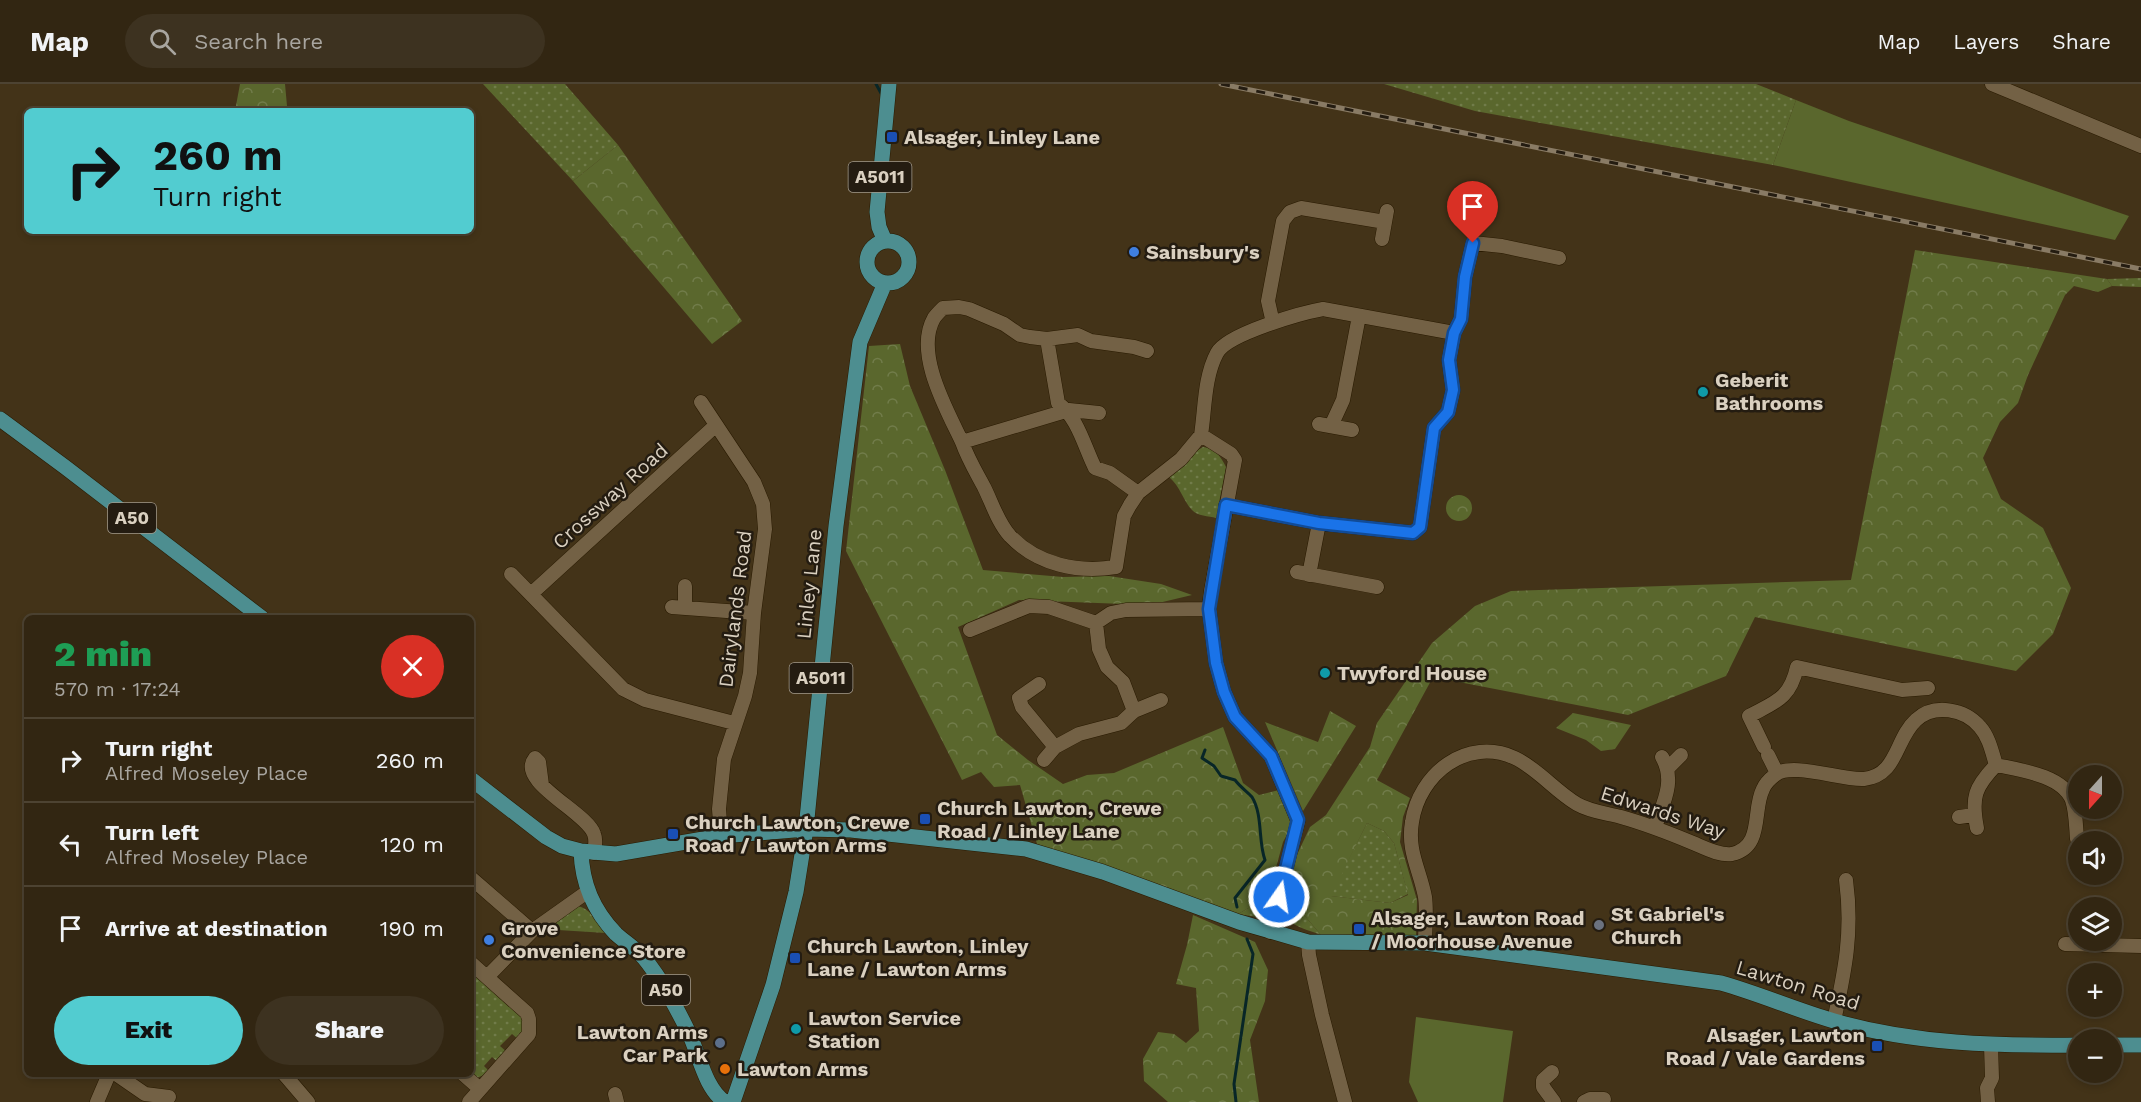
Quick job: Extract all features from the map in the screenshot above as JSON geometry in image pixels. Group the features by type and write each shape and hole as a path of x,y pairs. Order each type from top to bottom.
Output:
{"main road":[{"name":"A5011","path":"885,241 879,227 877,212 889,89"},
{"path":"885,241 899,244 908,254 909,260 906,273 902,278 891,283 874,277 870,272 868,259 873,247 885,241"},
{"name":"Linley Lane","path":"733,1102 773,985 796,892 806,829 836,526 860,342 885,282"},
{"name":"A50","path":"0,419 258,615"},
{"path":"474,781 546,837 562,846 588,852"},
{"name":"Lawton Road","path":"588,852 616,854 721,836 806,829 851,830 1026,849 1103,872 1270,932 1308,942 1425,943 1721,983 1760,994 1834,1021 1931,1040 1991,1045 2068,1045"},
{"name":"A50","path":"588,852 582,864 587,891 596,909 616,933 643,957 658,976 691,1036 709,1083 714,1092 725,1102"},
{"path":"2122,1045 2141,1045"}],"street":[{"path":"1992,84 2141,146"},
{"path":"1273,323 1268,302 1283,221 1290,212 1301,208 1386,217 1382,239"},
{"path":"1226,505 1319,523 1421,535 1420,527 1434,428 1448,412 1453,390 1449,360 1454,333 1461,319 1465,277 1473,243 1502,246 1540,262 1559,258"},
{"path":"1147,351 1091,341 1078,335 1047,339 1020,335 1004,324 969,309 958,307 943,308 934,318 928,343 932,376 970,465 1001,522 1010,535 1027,550 1051,562 1075,569 1122,568 1124,516 1138,493 1181,459 1201,435 1210,374 1217,351 1231,340 1304,312 1323,309 1454,333"},
{"path":"1352,430 1325,425 1343,400 1359,316"},
{"path":"1047,339 1058,403 1069,411 1095,468 1110,473 1138,493"},
{"name":"Dairylands Road","path":"701,402 754,482 763,504 765,529 754,613 750,673 745,696 734,723 724,759 719,809 721,836"},
{"path":"962,442 1069,411 1099,413"},
{"name":"Crossway Road","path":"531,594 715,426"},
{"path":"1201,435 1231,454 1235,460 1209,609 1216,663 1224,692 1235,717 1271,756 1298,820 1270,932"},
{"path":"1319,523 1303,574 1377,587"},
{"path":"511,574 623,689 645,700 734,723"},
{"path":"685,586 678,607 754,613"},
{"path":"970,630 1029,606 1049,607 1096,623"},
{"path":"1096,623 1111,613 1126,610 1209,609"},
{"path":"1096,623 1099,649 1107,667 1123,682 1134,711"},
{"path":"1935,711 1927,683 1902,690 1797,667 1794,684 1784,697 1749,716 1777,773 1795,770 1863,779 1880,774 1894,759 1914,722 1923,714 1949,710 1966,715 1981,728 1996,765"},
{"path":"1039,684 1019,698 1022,706 1055,747"},
{"path":"1044,760 1055,747 1079,734 1121,723 1134,711 1161,700"},
{"name":"Edwards Way","path":"1425,943 1425,898 1409,841 1412,819 1422,792 1437,773 1452,760 1481,752 1510,756 1523,763 1576,804 1590,810 1655,827 1716,852 1731,854 1744,848 1754,838 1763,789 1777,773"},
{"path":"1655,827 1669,786 1665,762 1681,755"},
{"path":"1996,765 2056,782 2068,792"},
{"path":"1959,817 1975,822 1975,792 1996,765"},
{"path":"542,785 586,823 594,834 588,852"},
{"path":"2061,827 2075,820 2076,831"},
{"path":"1834,1021 1846,967 1850,927 1846,880"},
{"path":"474,881 532,931"},
{"path":"487,977 532,931 587,891"},
{"path":"1308,942 1322,1016 1344,1102"},
{"path":"2066,944 2141,946"},
{"path":"469,1102 529,1034 530,1027 527,1013 474,966"},
{"path":"1988,1102 1987,1088 1992,1078 1991,1045"},
{"path":"1552,1072 1543,1080 1543,1088 1554,1102"},
{"path":"97,1102 108,1077"},
{"path":"120,1077 145,1094 169,1097"},
{"path":"287,1077 308,1102"},
{"path":"466,1077 480,1089"},
{"path":"1584,1102 1590,1099 1604,1099"}],"green space":[{"path":"240,84 285,84 287,106 290,108 236,108"},
{"path":"483,84 565,84 618,145 573,181"},
{"path":"1384,84 1756,84 1796,100 1773,165 1475,111"},
{"path":"1796,100 1849,121 2129,216 2115,240 1773,165"},
{"path":"618,145 742,321 712,344 573,181"},
{"path":"1915,250 2107,279 2112,286 2098,292 2074,286 2065,295 2028,375 2018,403 2000,422 1983,458 2001,499 2043,528 2071,588 2053,634 2016,671 1755,617 1726,676 1628,715 1433,677 1377,780 1410,798 1403,817 1400,842 1417,900 1416,935 1321,935 1299,909 1307,892 1287,888 1295,859 1310,827 1326,815 1370,747 1377,723 1432,643 1475,606 1511,591 1851,580","holes":["1367,823 1384,831 1394,843 1408,895 1390,903 1331,896"]},
{"path":"2141,278 2141,287 2112,286 2107,279"},
{"path":"900,344 910,386 983,570 1063,577 1109,576 1161,584 1192,595 1150,605 1019,600 958,627 997,735 1063,784 1087,775 1114,773 1223,727 1243,783 1259,795 1279,790 1296,818 1283,842 1268,897 1238,914 1037,844 1020,785 994,787 981,772 962,780 846,551 869,346"},
{"path":"1203,447 1217,454 1226,467 1216,518 1194,512 1169,477"},
{"path":"1459,495 1468,499 1472,508 1468,517 1459,521 1450,517 1446,508 1450,499"},
{"path":"1330,711 1356,726 1303,811 1265,722 1318,742"},
{"path":"1573,713 1631,725 1615,749 1601,751 1586,740 1556,728"},
{"path":"1367,823 1384,831 1394,843 1408,894 1390,903 1330,896"},
{"path":"1287,888 1307,892 1299,909 1321,935 1297,926 1287,919 1283,903"},
{"path":"1268,897 1265,911 1257,917 1238,914"},
{"path":"576,906 590,912 606,933 542,929"},
{"path":"1193,915 1255,942 1268,970 1265,1001 1250,1040 1259,1102 1168,1102 1144,1081 1143,1059 1158,1032 1174,1034 1186,1043 1199,1031 1196,988 1176,984"},
{"path":"474,974 523,1016 525,1025 519,1040 512,1034 500,1046 508,1053 499,1063 492,1057 484,1066 490,1072 477,1078 474,1076"},
{"path":"1416,1017 1513,1031 1503,1102 1418,1102 1409,1082"}],"waterway":[{"path":"876,84 882,95"},
{"path":"1205,750 1202,758 1214,766 1221,776 1235,780 1252,797 1258,812 1265,860 1235,898 1237,907"},
{"path":"1236,1102 1234,1084 1253,954 1247,939"}],"railway":[{"path":"1221,84 2141,269"}],"place":[{"name":"Alsager, Linley Lane","path":"892,137"},
{"name":"Sainsbury's","path":"1134,252"},
{"name":"Geberit Bathrooms","path":"1703,392"},
{"name":"Twyford House","path":"1325,673"},
{"name":"Church Lawton, Crewe Road / Linley Lane","path":"925,819"},
{"name":"Church Lawton, Crewe Road / Lawton Arms","path":"673,834"},
{"name":"St Gabriel's Church","path":"1599,925"},
{"name":"Alsager, Lawton Road / Moorhouse Avenue","path":"1359,929"},
{"name":"Grove Convenience Store","path":"489,940"},
{"name":"Church Lawton, Linley Lane / Lawton Arms","path":"795,958"},
{"name":"Lawton Service Station","path":"796,1029"},
{"name":"Lawton Arms Car Park","path":"720,1043"},
{"name":"Alsager, Lawton Road / Vale Gardens","path":"1877,1046"},
{"name":"Lawton Arms","path":"725,1069"}],"route":[{"path":"1279,897 1298,820 1271,756 1235,717 1224,692 1216,663 1209,609 1226,505 1339,526 1380,528 1413,533 1417,531 1420,527 1434,428 1448,412 1453,390 1449,360 1454,333 1461,319 1465,277 1473,243"}]}
